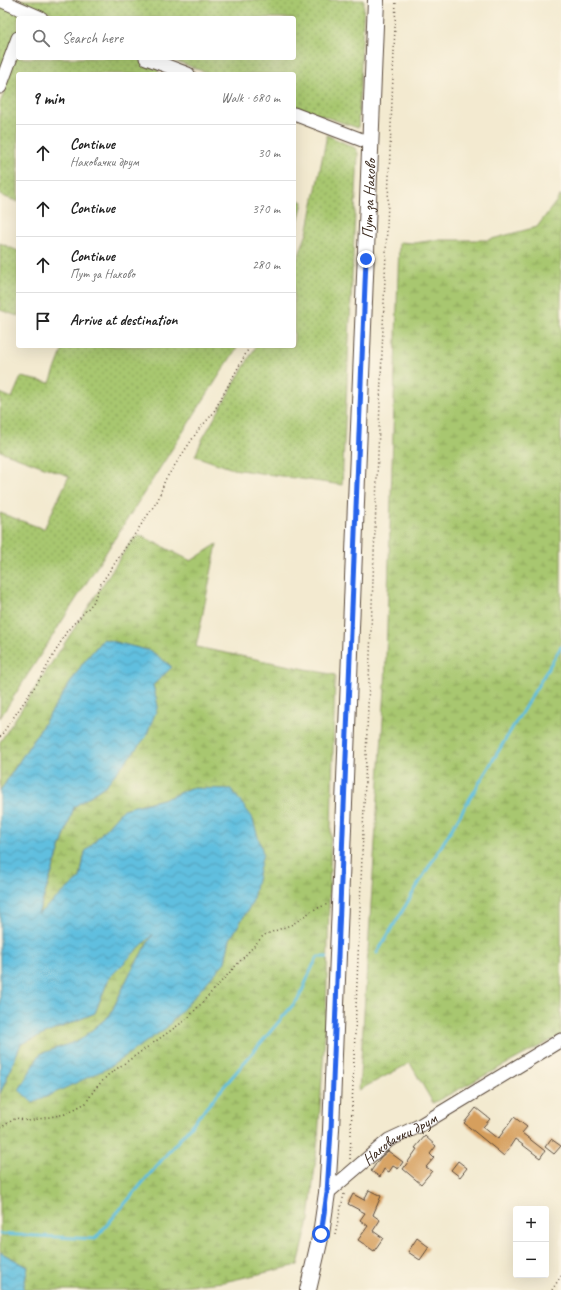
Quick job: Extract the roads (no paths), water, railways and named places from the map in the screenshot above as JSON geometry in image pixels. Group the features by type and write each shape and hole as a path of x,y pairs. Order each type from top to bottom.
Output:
{"main road":[{"name":"Пут за Наково","path":"327,1193 376,0"},
{"path":"308,1290 321,1234 327,1193"}],"street":[{"path":"0,0 27,15"},
{"path":"0,87 16,43"},
{"path":"151,60 183,72"},
{"path":"296,115 370,143"},
{"name":"Наковачки друм","path":"327,1193 389,1140 419,1126 561,1040"}],"water":[{"path":"103,639 151,651 172,667 153,685 158,706 146,737 106,785 74,807 38,914 80,878 85,852 123,809 170,797 190,788 231,789 252,817 263,853 252,903 230,939 225,962 166,1028 108,1068 33,1103 19,1090 40,1054 80,1040 110,1015 130,973 153,934 109,978 95,1013 21,1044 0,1094 0,791 83,663"},
{"path":"0,1252 28,1267 23,1290 0,1290"}],"waterway":[{"path":"377,953 561,647"},
{"path":"0,1234 95,1239 298,999 318,957 327,957"}]}
